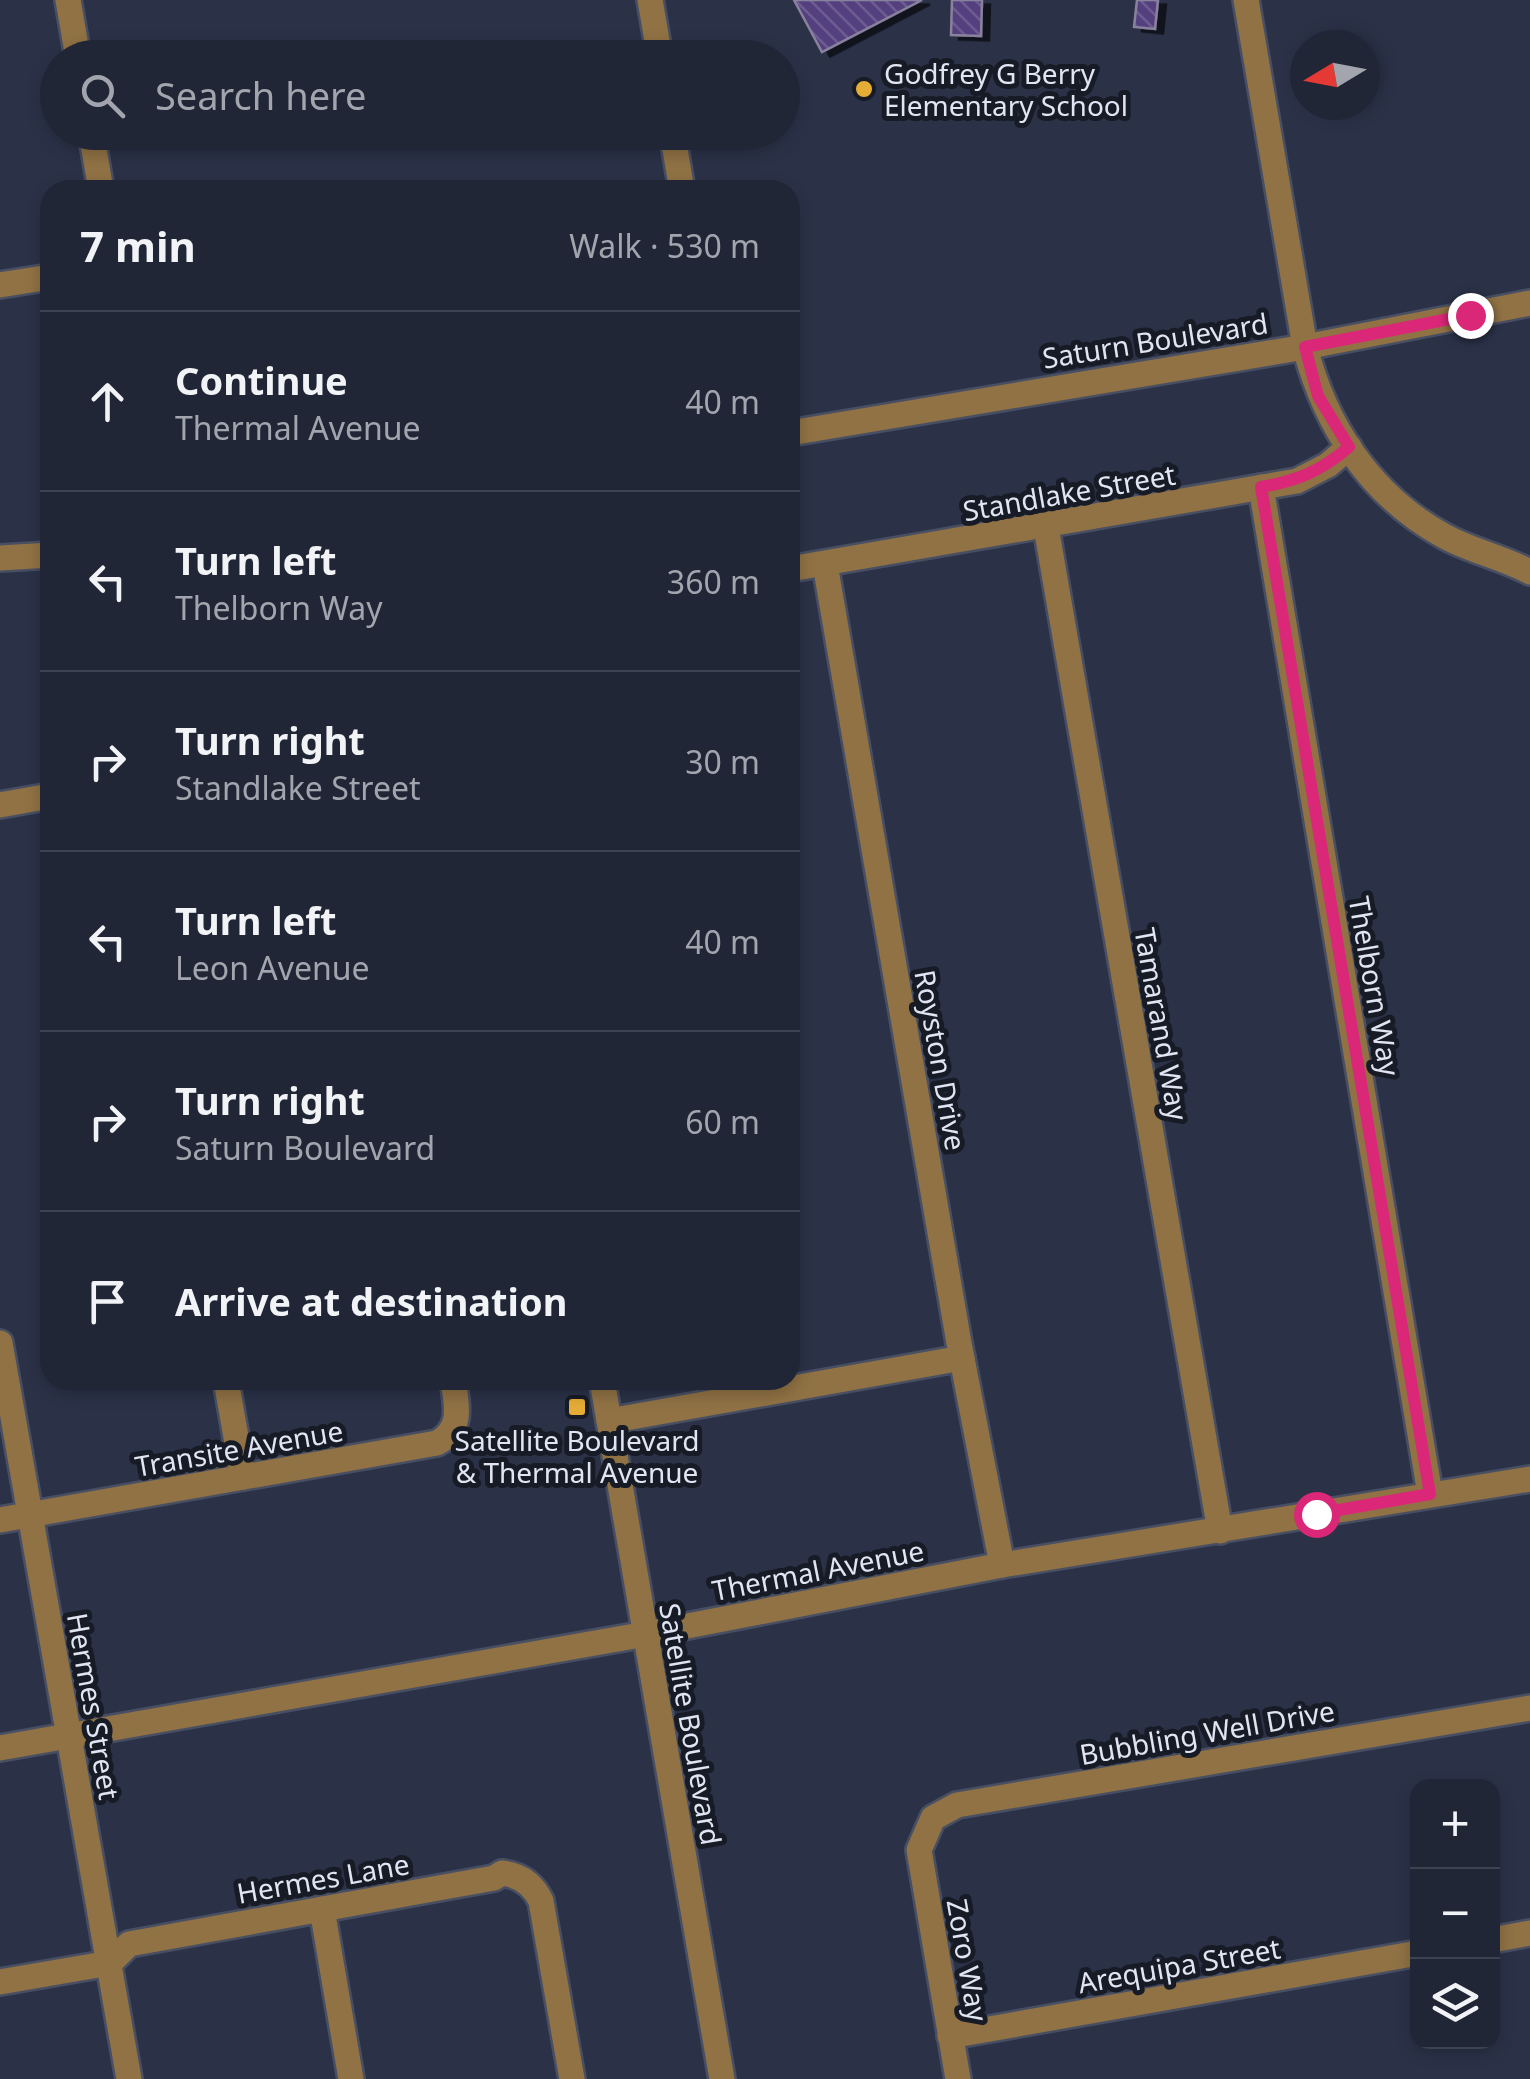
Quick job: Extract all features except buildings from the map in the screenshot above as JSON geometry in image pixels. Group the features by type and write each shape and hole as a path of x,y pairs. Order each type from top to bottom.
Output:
{"street":[{"path":"68,0 75,40"},
{"path":"650,0 657,40"},
{"path":"1246,0 1305,347 1318,396 1349,447 1397,507 1447,538 1530,572"},
{"path":"94,150 99,180"},
{"path":"675,150 680,180"},
{"path":"0,285 40,279"},
{"name":"Saturn Boulevard","path":"800,431 1305,347 1530,304"},
{"name":"Standlake Street","path":"800,568 1297,481 1328,465 1349,447"},
{"name":"Thelborn Way","path":"1261,487 1430,1494"},
{"name":"Tamarand Way","path":"1046,527 1220,1531"},
{"path":"6,563 40,557"},
{"name":"Royston Drive","path":"826,564 962,1358 1002,1565"},
{"path":"0,805 40,798"},
{"name":"Hermes Street","path":"0,1343 129,2079"},
{"path":"800,1381 962,1358"},
{"path":"228,1390 243,1477"},
{"name":"Satellite Boulevard","path":"604,1390 722,2079"},
{"path":"609,1421 739,1390"},
{"name":"Transite Avenue","path":"0,1520 438,1443 451,1436 458,1418 455,1391"},
{"name":"Thermal Avenue","path":"0,1748 646,1634 1002,1565 1530,1478"},
{"name":"Bubbling Well Drive","path":"919,1850 933,1818 957,1805 1530,1708"},
{"name":"Zoro Way","path":"919,1850 958,2079"},
{"name":"Hermes Lane","path":"0,1982 110,1963 129,1944 494,1878 502,1873 516,1874 536,1890 542,1901 572,2079"},
{"path":"322,1908 352,2079"},
{"path":"1500,1939 1530,1934"},
{"name":"Arequipa Street","path":"950,2036 1410,1954"}],"place":[{"name":"Godfrey G Berry Elementary School","path":"864,89"},
{"name":"Satellite Boulevard & Thermal Avenue","path":"577,1407"}],"route":[{"path":"1316,1514 1430,1494 1261,487 1297,481 1328,465 1349,447 1318,396 1305,347 1470,315"}]}
